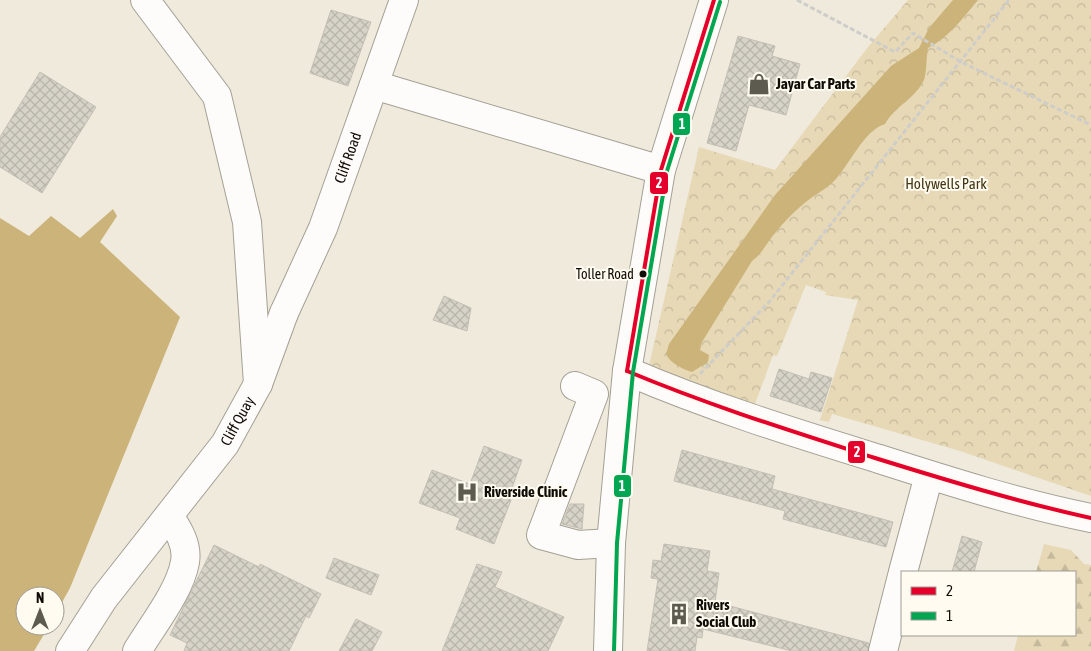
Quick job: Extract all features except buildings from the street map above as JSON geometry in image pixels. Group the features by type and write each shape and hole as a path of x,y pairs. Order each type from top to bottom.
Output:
{"street":[{"path":"145,0 217,96 247,222 258,384"},
{"name":"Cliff Road","path":"284,313 323,228 404,0"},
{"path":"608,651 611,543 626,371 661,170 714,0"},
{"path":"374,86 661,170"},
{"name":"Cliff Quay","path":"70,651 104,598 225,444 258,384 284,313"},
{"path":"626,371 680,395 753,420 929,475 1091,518"},
{"path":"574,386 594,394 541,535 578,545 611,543"},
{"path":"904,571 929,475"},
{"path":"136,651 178,582 186,561 181,534 169,516"},
{"path":"883,651 901,582"}],"path":[{"path":"797,0 895,52 913,33 961,62 1091,125"},
{"path":"680,395 769,302 1009,0"}],"green space":[{"name":"Holywells Park","path":"908,0 1091,0 1091,496 960,451 832,414 829,422 820,420 858,300 825,295 826,292 806,285 777,356 773,355 755,404 649,366 699,147 775,170 868,47"},
{"path":"1044,544 1071,550 1084,564 1091,565 1091,651 1014,651 1018,636 1076,636 1076,571 1036,571"}],"shaded area":[{"path":"953,0 978,0 949,33 928,48 926,73 916,92 894,112 885,124 870,133 834,181 804,203 782,225 759,255 752,261 702,342 700,350 709,355 708,362 692,372 673,363 666,354 669,344 775,195 891,66 919,48 929,28"},
{"path":"113,209 117,216 100,242 180,317 70,588 65,597 65,586 15,586 15,636 43,636 34,651 0,651 0,218 29,236 51,216 80,238"}],"transit line":[{"name":"2","path":"627,371 661,170 714,0"},
{"name":"1","path":"614,651 617,543 633,372 667,171 720,2"},
{"name":"2","path":"627,371 781,428 875,458 1009,498 1091,518"}],"place":[{"name":"Jayar Car Parts","path":"759,84"},
{"name":"Toller Road","path":"643,274"},
{"name":"Riverside Clinic","path":"467,492"},
{"name":"Rivers Social Club","path":"679,614"}]}
